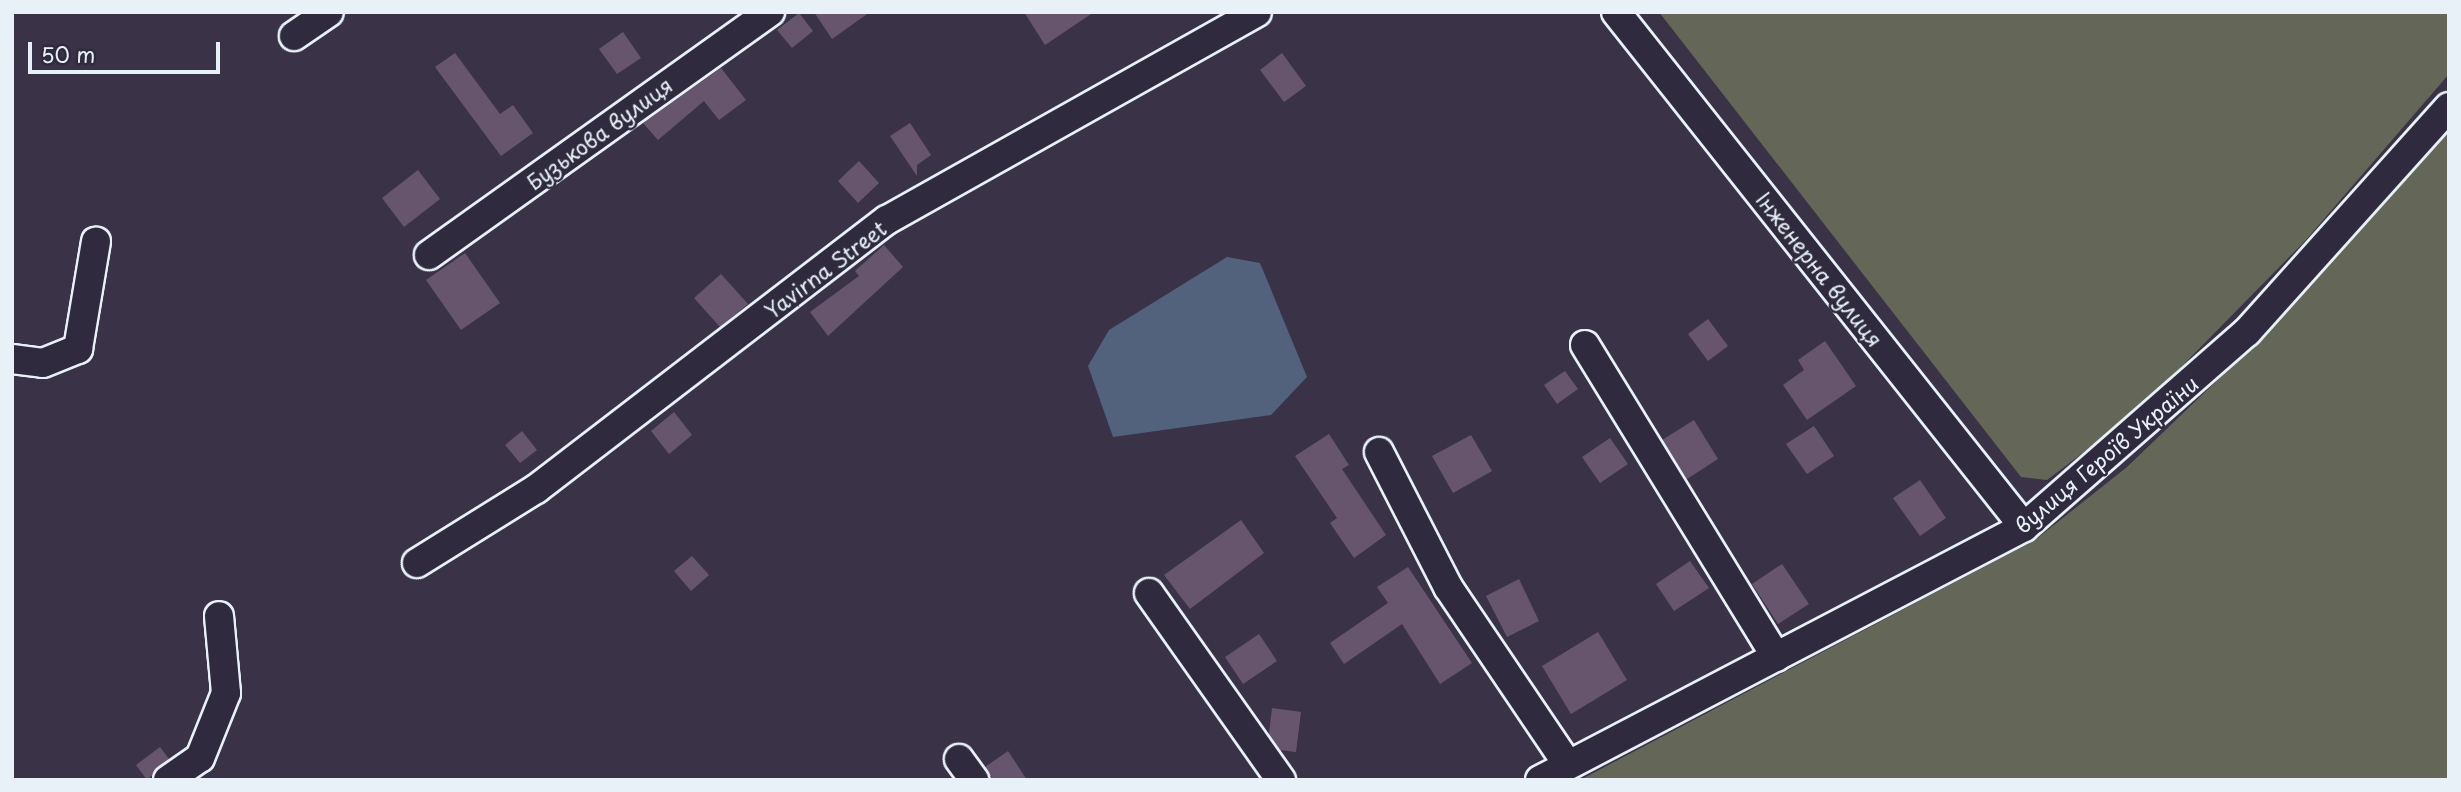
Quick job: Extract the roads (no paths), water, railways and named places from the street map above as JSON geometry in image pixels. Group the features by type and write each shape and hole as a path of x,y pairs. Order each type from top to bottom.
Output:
{"street":[{"path":"294,36 329,12"},
{"name":"Бузькова вулиця","path":"429,256 770,12"},
{"name":"Yavirna Street","path":"417,563 536,489 887,220 1256,12"},
{"name":"Інженерна вулиця","path":"1616,12 2024,527"},
{"name":"вулиця Героїв України","path":"1540,780 1566,762 1776,657 2024,527 2247,332 2449,107"},
{"path":"12,359 43,363 78,349 96,242"},
{"path":"1585,345 1776,657"},
{"path":"1379,452 1448,587 1566,762"},
{"path":"1149,593 1281,780"},
{"path":"168,780 200,758 226,693 219,616"}],"water":[{"path":"1227,257 1260,263 1307,377 1271,415 1113,437 1088,366 1109,330"}]}
